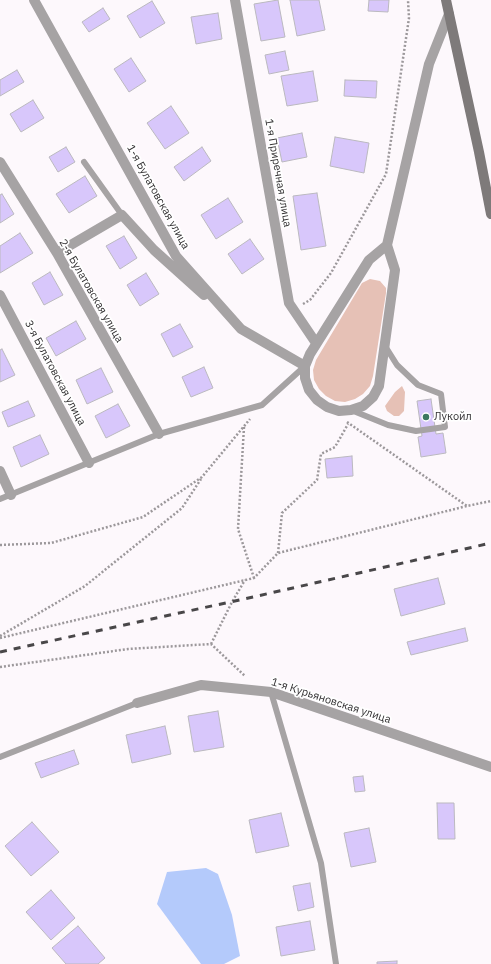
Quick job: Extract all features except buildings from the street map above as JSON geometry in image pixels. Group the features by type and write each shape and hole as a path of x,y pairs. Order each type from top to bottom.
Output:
{"main road":[{"path":"446,0 491,214"}],"street":[{"name":"1-я Булатовская улица","path":"34,0 176,256 241,329 306,366"},
{"name":"1-я Приречная улица","path":"235,0 289,303 316,343"},
{"path":"387,245 369,260 316,343 306,366 305,378 309,390 322,404 339,411 352,410 363,406 373,397 379,386 395,270 387,245 429,64 449,14"},
{"name":"2-я Булатовская улица","path":"0,162 56,253 159,434"},
{"path":"56,253 122,215 154,250 241,329"},
{"name":"3-я Булатовская улица","path":"0,295 89,463"},
{"path":"0,471 11,495"},
{"name":"1-я Курьяновская улица","path":"137,703 201,685 266,691 491,767"}],"lane":[{"path":"84,162 122,215"},
{"path":"352,410 388,425 416,430 444,427 441,394 418,385 397,364 385,346"},
{"path":"0,500 159,434 262,405 306,366"},
{"path":"266,691 321,863 336,964"},
{"path":"0,757 137,703"}],"path":[{"path":"294,310 310,300 331,274 386,174 409,18 408,0"},
{"path":"0,637 85,586 182,508 202,477 262,405"},
{"path":"339,411 348,424 467,506"},
{"path":"278,553 282,513 316,480 321,454 335,447 348,424"},
{"path":"244,427 238,529 254,578"},
{"path":"0,545 51,543 143,517 202,477"},
{"path":"0,637 254,578 278,553 491,501"},
{"path":"211,644 245,580"},
{"path":"0,667 128,649 211,644 266,691"}],"shaded area":[{"path":"370,279 380,281 386,288 373,376 370,386 363,394 355,399 345,402 335,401 326,396 319,389 314,380 313,370 316,360 362,283"},
{"path":"402,386 405,392 404,411 399,416 394,416 387,411 385,406 395,392"}],"water":[{"path":"206,868 218,874 232,915 240,956 224,964 201,964 157,904 167,872"}],"railway":[{"path":"0,652 491,543"}],"place":[{"name":"Лукойл","path":"426,417"}]}
